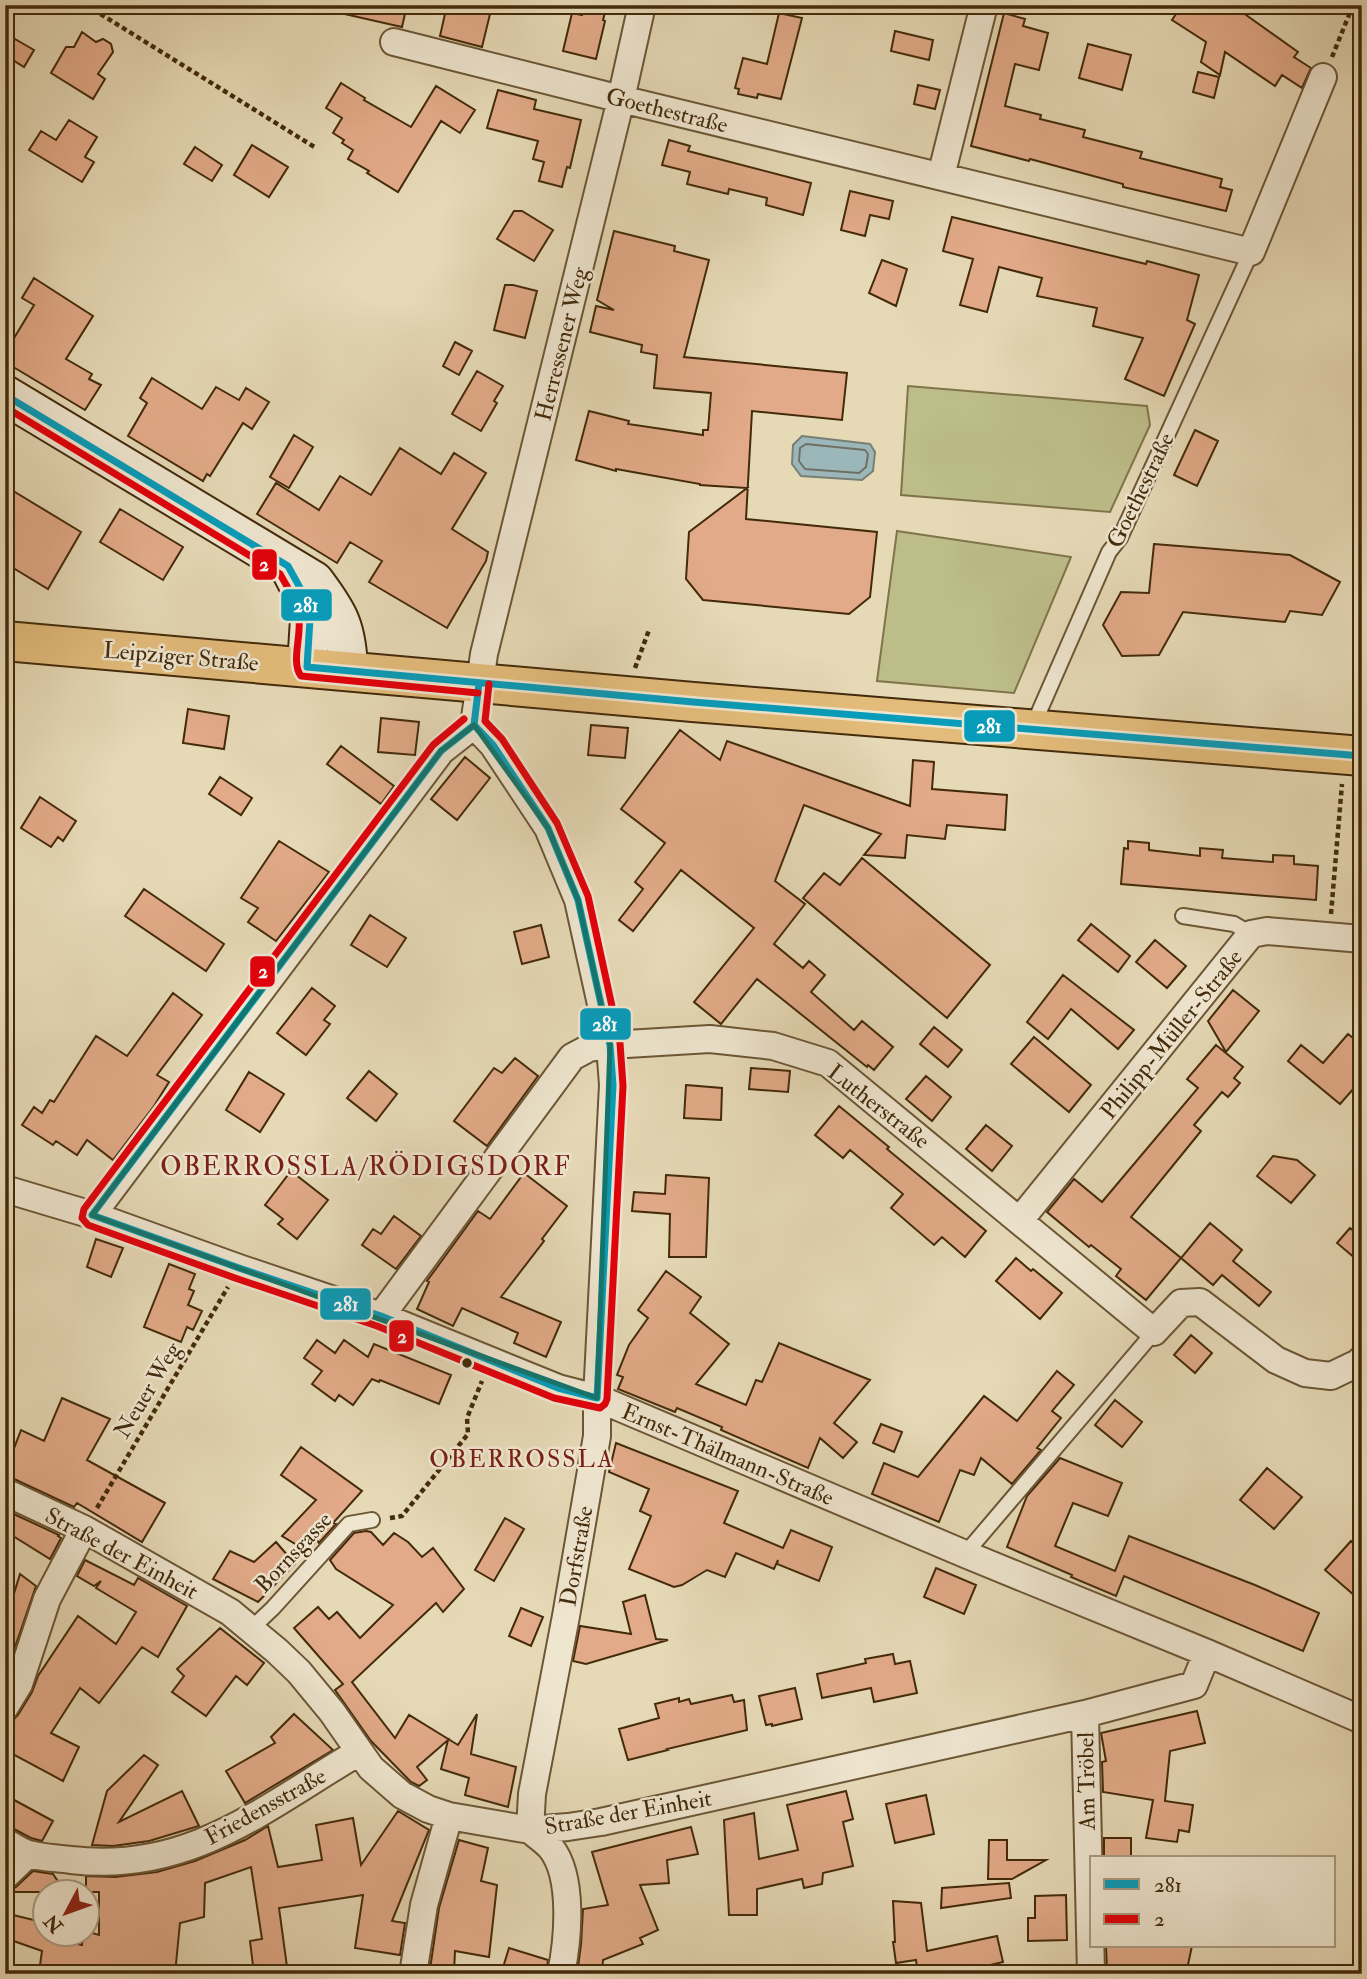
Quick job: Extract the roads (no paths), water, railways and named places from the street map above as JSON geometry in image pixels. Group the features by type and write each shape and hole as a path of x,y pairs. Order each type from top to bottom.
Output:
{"main road":[{"name":"Leipziger Straße","path":"5,641 1353,755"}],"street":[{"name":"Herressener Weg","path":"479,683 642,5"},
{"path":"941,176 984,5"},
{"name":"Goethestraße","path":"394,42 1251,252 1323,77"},
{"path":"5,395 314,581 334,608 342,626 347,644 348,671"},
{"path":"288,566 304,595 310,619 307,667"},
{"path":"92,1215 441,751 474,725 479,683"},
{"name":"Dorfstraße","path":"474,725 493,745 548,828 578,900 610,1045 613,1085 597,1436 564,1630 531,1794 530,1830"},
{"name":"Philipp-Müller-Straße","path":"1020,1220 1251,934 1267,930 1362,939"},
{"name":"Lutherstraße","path":"381,1316 572,1057 589,1048 610,1045 710,1039 773,1046 828,1063 1154,1332"},
{"name":"Ernst-Thälmann-Straße","path":"5,1189 92,1215 381,1316 558,1388 597,1398 1362,1720"},
{"path":"1154,1332 1181,1303 1200,1302 1276,1360 1305,1373 1331,1376 1362,1359"},
{"name":"Straße der Einheit","path":"5,1492 84,1529 230,1612 299,1672 332,1712 371,1768 402,1795 428,1809 449,1816 530,1830 601,1822 1084,1714 1194,1685 1207,1653"},
{"path":"5,1707 19,1684 47,1599 84,1529"},
{"name":"Am Tröbel","path":"1084,1714 1090,1937"},
{"name":"Friedensstraße","path":"16,1848 86,1861 149,1859 209,1841 266,1811 359,1752"},
{"path":"413,1974 424,1905 449,1816"},
{"path":"530,1830 551,1849 560,1866 566,1891 567,1948 561,1974"},
{"path":"5,1876 16,1848"},
{"name":"Am Tröbel","path":"1090,1948 1091,1974"}],"lane":[{"name":"Goethestraße","path":"1031,729 1109,552 1120,538 1251,252"},
{"path":"1183,916 1234,925 1251,934"},
{"path":"965,1554 1154,1332"},
{"name":"Bornsgasse","path":"251,1629 349,1524 372,1520"}],"water":[{"path":"802,436 870,444 875,452 873,471 862,480 801,476 792,464 793,445"}],"district":[{"name":"OBERROSSLA/RÖDIGSDORF","path":"366,1166"},
{"name":"OBERROSSLA","path":"522,1459"}]}
